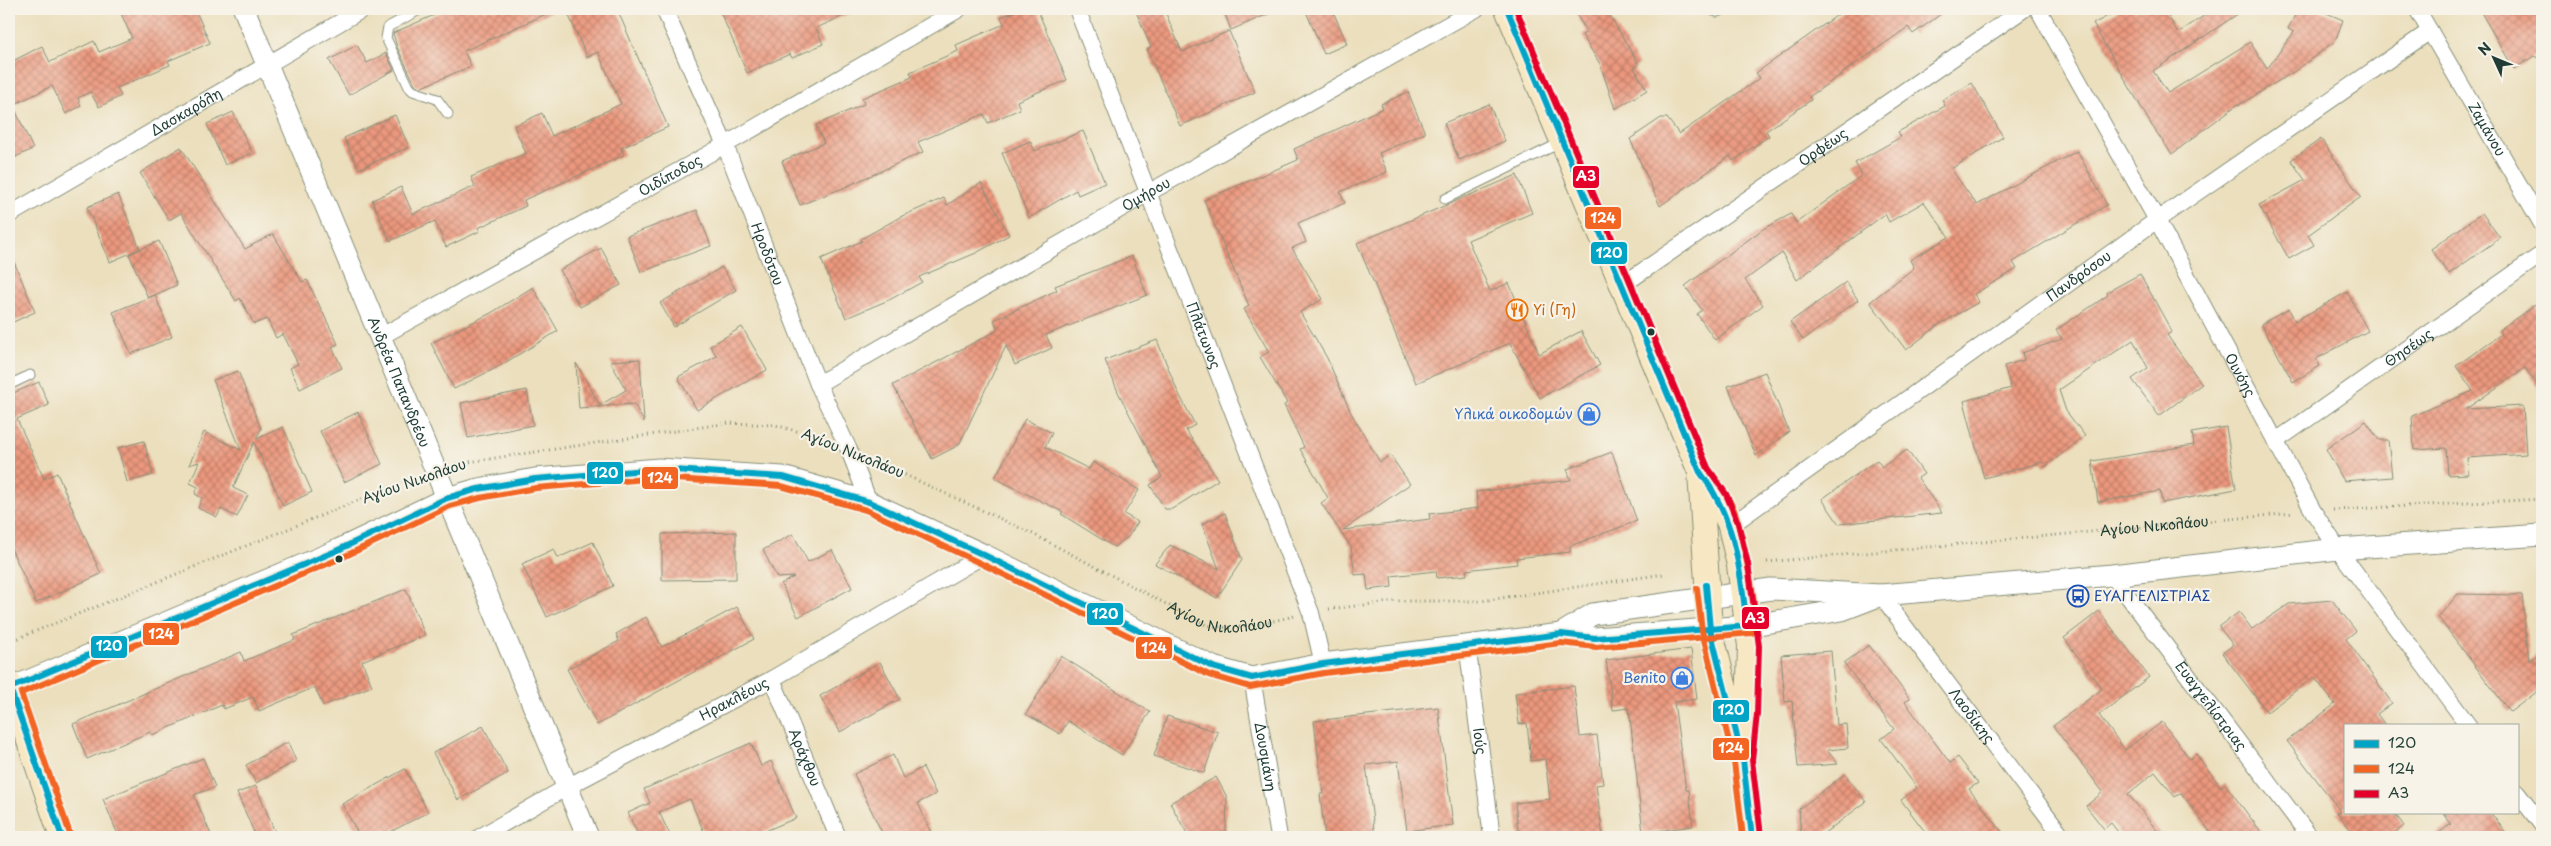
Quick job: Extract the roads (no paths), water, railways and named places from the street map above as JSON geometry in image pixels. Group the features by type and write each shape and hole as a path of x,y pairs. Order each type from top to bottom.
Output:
{"main road":[{"path":"1507,9 1700,472 1718,497 1730,526 1750,646 1748,714 1743,760"},
{"path":"1700,472 1706,597 1710,629 1743,760 1752,837"},
{"path":"9,687 62,837"}],"street":[{"name":"Ανδρέα Παπανδρέου","path":"244,9 588,837"},
{"name":"Δασκαρόλη","path":"9,216 363,9"},
{"name":"Ηροδότου","path":"664,9 724,144 818,384 849,450 869,502"},
{"name":"Οιδίποδος","path":"380,337 724,144 959,9"},
{"name":"Πλάτωνος","path":"1078,9 1311,613 1323,664"},
{"name":"Ομήρου","path":"818,384 1148,193 1476,9"},
{"name":"Ορφέως","path":"1621,286 2024,9"},
{"name":"Οινόης","path":"2038,9 2157,220 2313,511 2338,549 2467,724"},
{"name":"Ζαμάνου","path":"2417,9 2542,224"},
{"name":"Πανδρόσου","path":"1730,526 2157,220 2430,31"},
{"name":"Θησέως","path":"2276,441 2542,254"},
{"name":"Αγίου Νικολάου","path":"9,687 336,551 447,498 478,489 535,479 659,469 783,477 869,502 984,554 1213,667 1252,678 1323,664 1467,644 1561,634 1595,638 1747,626 1842,610 1881,595"},
{"name":"Αγίου Νικολάου","path":"1561,634 1593,614 1742,592 1786,589 1881,595 2112,575 2338,549 2542,535"},
{"name":"Ηρακλέους","path":"480,837 567,787 772,679 984,554"},
{"name":"Ευαγγελίστριας","path":"2112,575 2310,837"},
{"name":"Λαοδίκης","path":"1881,595 2063,837"},
{"name":"Ιούς","path":"1467,644 1492,837"},
{"name":"Δουσμάνη","path":"1252,678 1278,837"},
{"name":"Αράχθου","path":"772,679 838,837"},
{"path":"2518,793 2542,825"}],"lane":[{"path":"421,9 388,27 385,34 386,38 409,87 413,91 437,99 448,114"},
{"path":"1710,9 1717,12 1725,9"},
{"path":"1445,199 1562,142"},
{"path":"9,385 30,375"}],"place":[{"name":"Yi (Γη)","path":"1517,310"},
{"name":"Υλικά οικοδομών","path":"1589,414"},
{"name":"ΕΥΑΓΓΕΛΙΣΤΡΙΑΣ","path":"2078,596"},
{"name":"Benito","path":"1682,678"}]}
